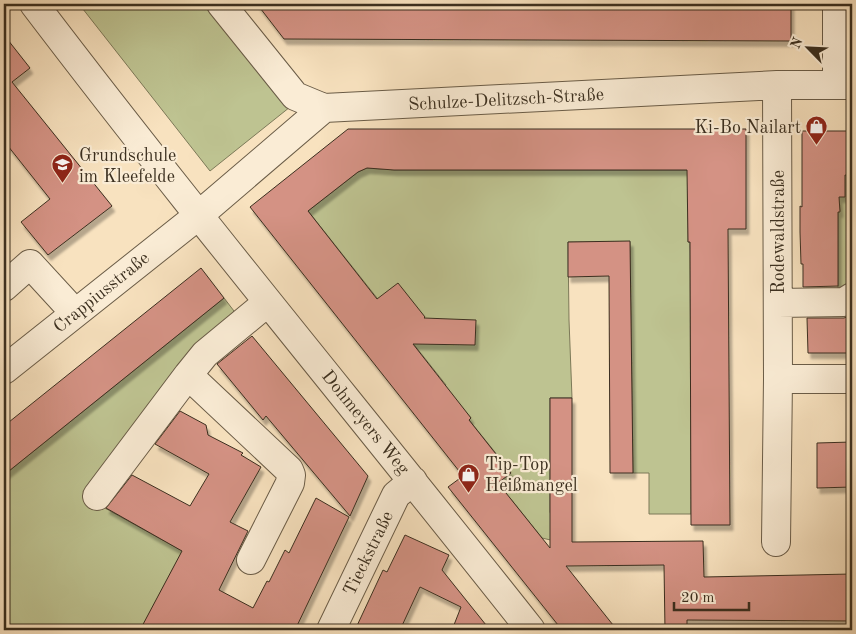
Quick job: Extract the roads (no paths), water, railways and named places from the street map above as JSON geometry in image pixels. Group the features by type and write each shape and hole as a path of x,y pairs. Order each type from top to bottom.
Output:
{"street":[{"name":"Dohmeyers Weg","path":"34,4 268,302 531,630"},
{"path":"199,215 324,108 295,96 221,4"},
{"path":"837,4 844,85"},
{"name":"Schulze-Delitzsch-Straße","path":"324,108 777,85 844,85"},
{"name":"Rodewaldstraße","path":"776,542 778,379 777,85"},
{"name":"Crappiusstraße","path":"4,370 199,215"},
{"path":"4,287 30,264 75,313"},
{"path":"778,303 844,302 852,297"},
{"path":"98,496 205,354 268,302"},
{"path":"188,375 290,470 290,483 251,560"},
{"path":"778,379 852,379"},
{"name":"Tieckstraße","path":"331,630 396,495 413,481"}],"place":[{"name":"Ki-Bo Nailart","path":"817,146"},
{"name":"Grundschule im Kleefelde","path":"63,184"},
{"name":"Tip-Top Heißmangel","path":"469,493"}]}
